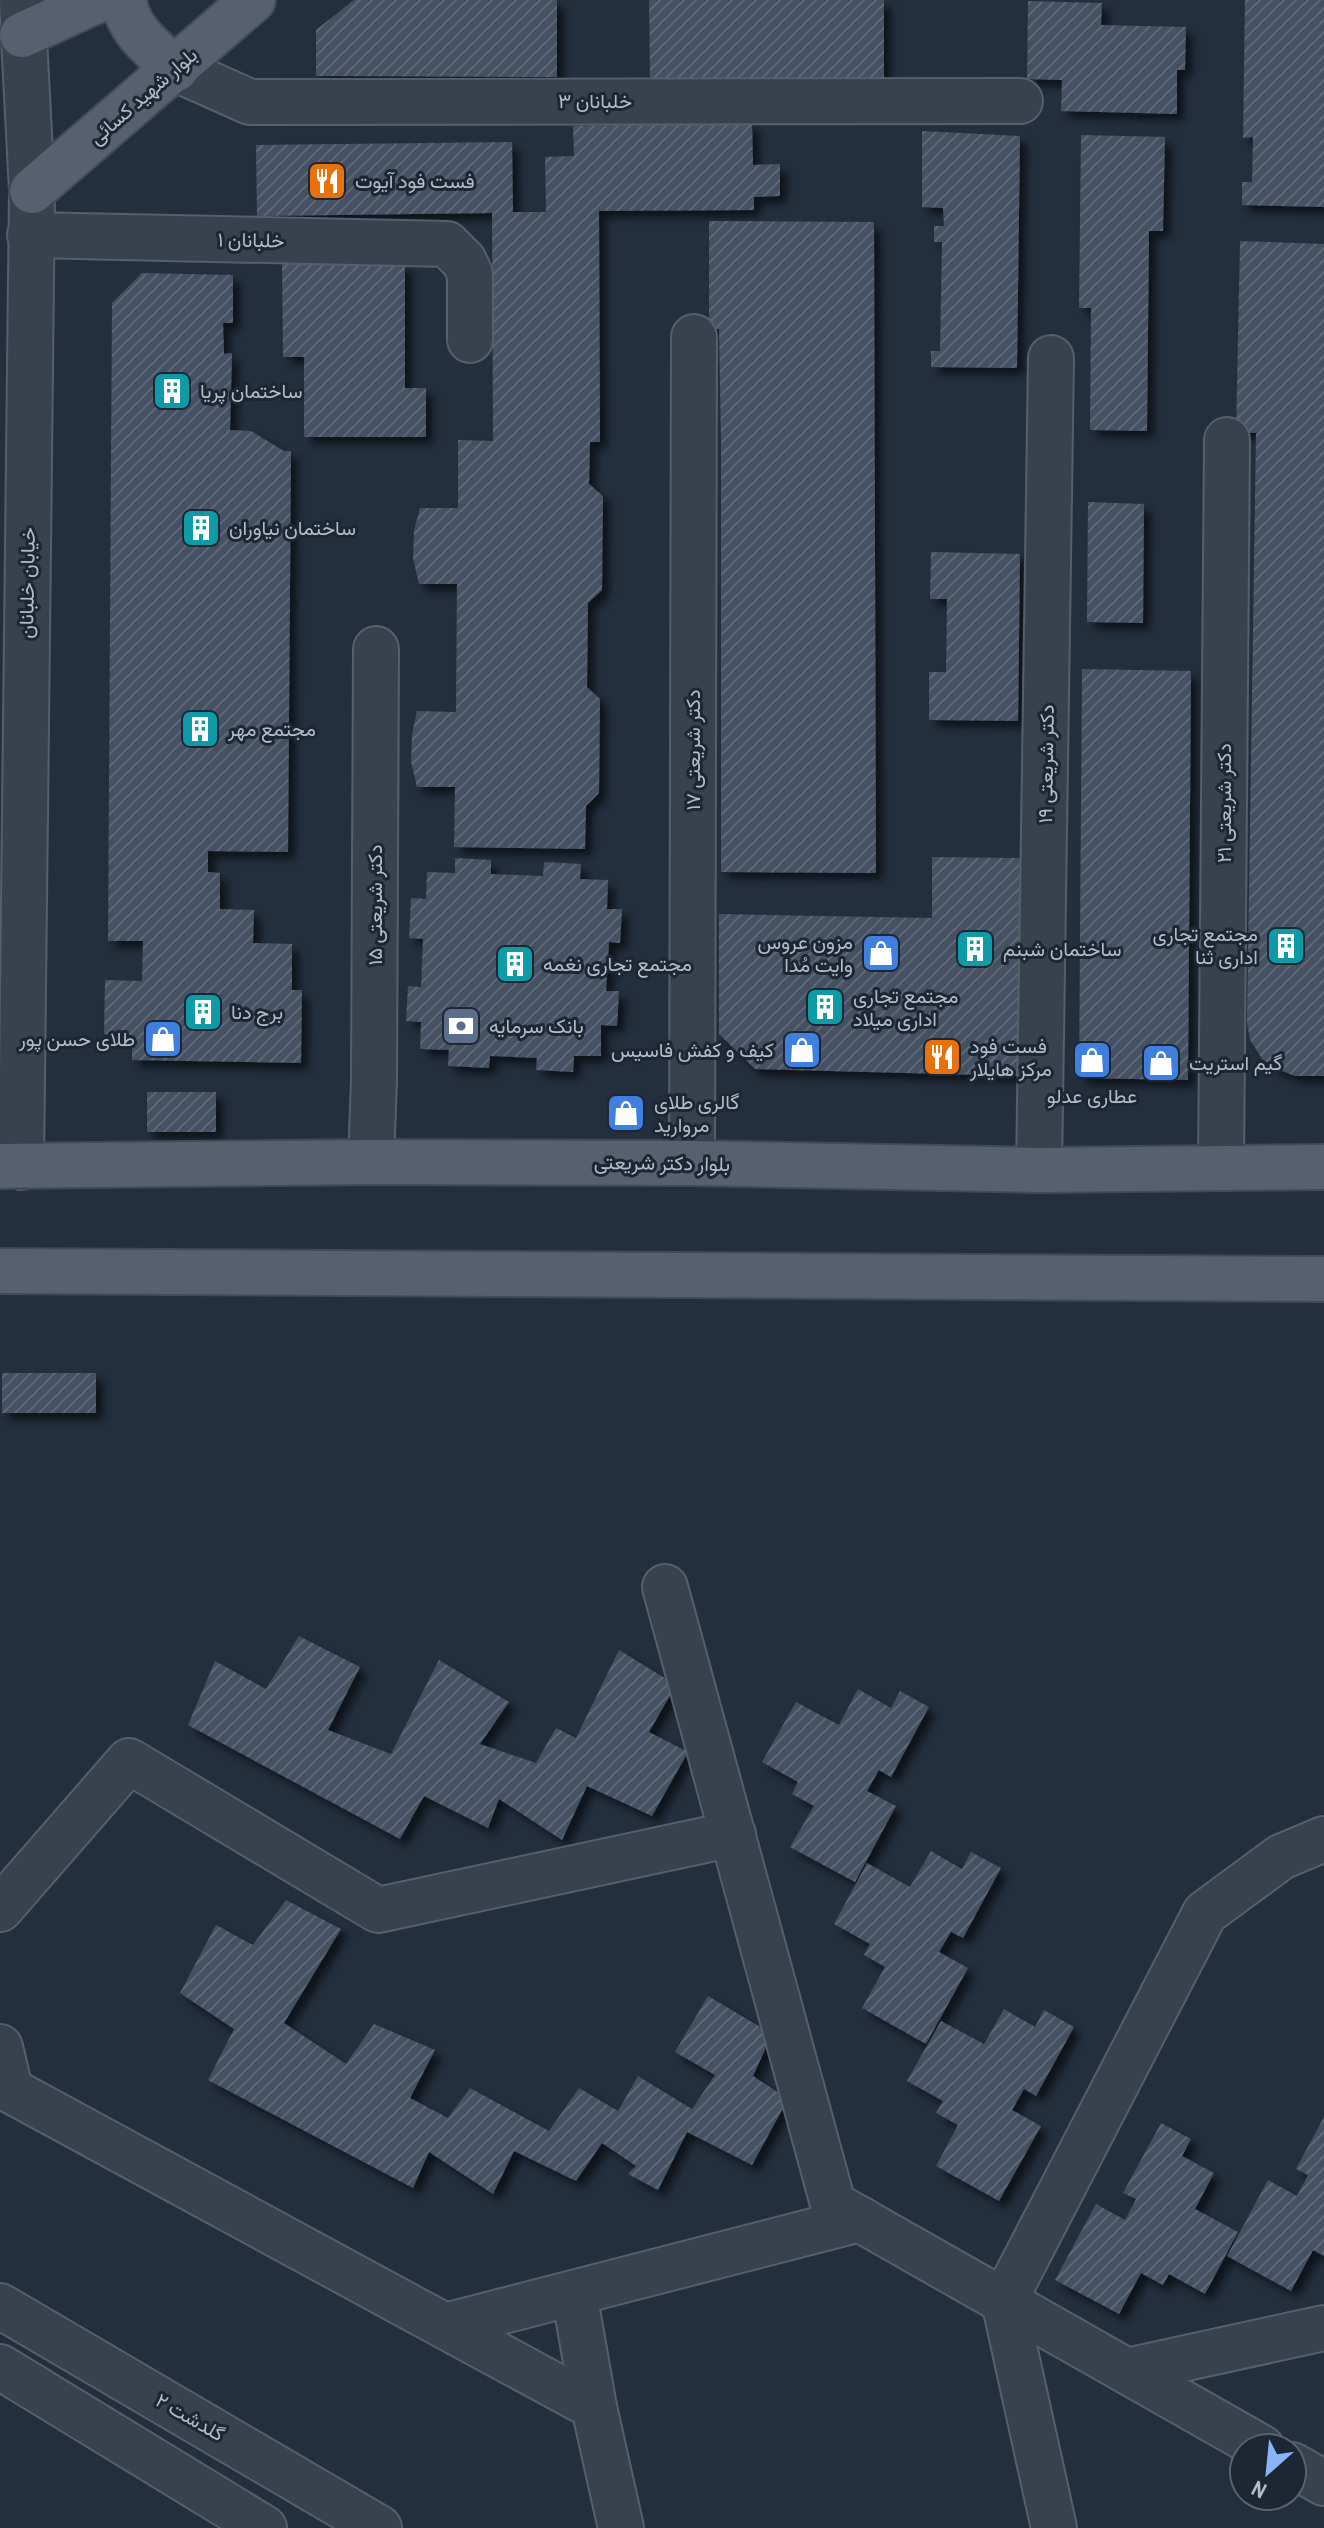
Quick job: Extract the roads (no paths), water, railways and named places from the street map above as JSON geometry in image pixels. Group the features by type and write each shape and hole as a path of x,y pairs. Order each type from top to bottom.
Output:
{"main road":[{"path":"22,18 98,0"},
{"path":"124,0 126,17 150,46 176,69"},
{"name":"بلوار شهید کسائی","path":"21,214 253,0"},
{"name":"بلوار دکتر شریعتی","path":"10,1166 371,1162 692,1163 1039,1170 1324,1167"},
{"path":"0,1271 1324,1279"}],"street":[{"name":"خیابان خلبانان","path":"10,1166 22,18"},
{"name":"۳ خلبانان","path":"176,69 250,102 1020,101"},
{"name":"۱ خلبانان","path":"21,214 447,244 464,261 470,274 470,340"},
{"name":"۱۷ دکتر شریعتی","path":"692,1163 694,337"},
{"name":"۱۹ دکتر شریعتی","path":"1039,1170 1051,358"},
{"name":"۲۱ دکتر شریعتی","path":"1221,1166 1227,440"},
{"name":"۱۵ دکتر شریعتی","path":"371,1162 375,1064 376,649"},
{"path":"665,1587 833,2204 1234,2432"},
{"path":"0,1909 129,1761 378,1910 733,1834"},
{"path":"1054,2528 1004,2301 1205,1913 1281,1857 1324,1839"},
{"path":"0,2047 10,2090 594,2407"},
{"path":"445,2326 860,2219"},
{"path":"574,2293 594,2407 621,2528"},
{"name":"گلدشت ۲","path":"0,2306 379,2528"},
{"path":"1127,2371 1324,2328"},
{"path":"0,2367 264,2528"}],"place":[{"name":"فست فود آيوت","path":"327,181"},
{"name":"ساختمان پریا","path":"172,391"},
{"name":"ساختمان نیاوران","path":"201,528"},
{"name":"مجتمع مهر","path":"200,729"},
{"name":"مجتمع تجاری اداری ثنا","path":"1286,946"},
{"name":"ساختمان شبنم","path":"975,949"},
{"name":"مزون عروس وایت مُدا","path":"881,953"},
{"name":"مجتمع تجاری نغمه","path":"515,964"},
{"name":"مجتمع تجاری اداری میلاد","path":"825,1007"},
{"name":"برج دنا","path":"203,1012"},
{"name":"بانک سرمایه","path":"461,1026"},
{"name":"طلای حسن پور","path":"163,1039"},
{"name":"کیف و کفش فاسیس","path":"802,1050"},
{"name":"فست فود مرکز هایلار","path":"942,1057"},
{"name":"عطاری عدلو","path":"1092,1060"},
{"name":"گیم استریت","path":"1161,1063"},
{"name":"گالری طلای مروارید","path":"626,1113"}]}
